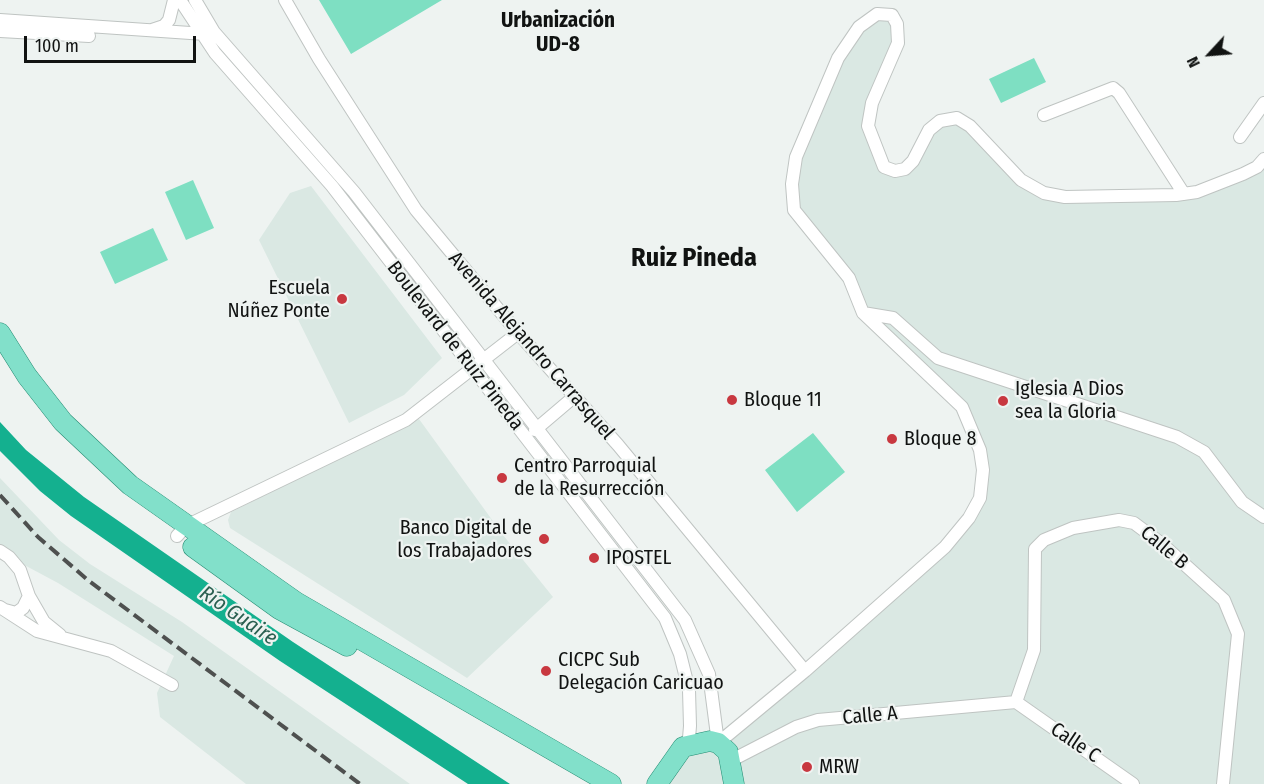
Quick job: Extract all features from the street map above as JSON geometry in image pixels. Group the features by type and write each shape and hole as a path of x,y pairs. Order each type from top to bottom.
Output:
{"main road":[{"path":"0,333 27,376 79,440 182,531"},
{"path":"0,357 38,411 74,451 182,531 296,602 611,784"},
{"path":"664,780 682,747 710,741 718,743 728,752 732,760 735,784"}],"street":[{"path":"145,32 164,26 173,12 174,0"},
{"name":"Boulevard de Ruiz Pineda","path":"180,0 207,36 332,186 665,618 680,654 689,690 689,738 682,747"},
{"name":"Boulevard de Ruiz Pineda","path":"195,0 207,36 339,173 535,430 685,620 709,674 718,743"},
{"name":"Avenida Alejandro Carrasquel","path":"285,0 319,59 416,210 518,333 669,506 805,671"},
{"path":"718,743 805,671 945,547 969,518 980,498 983,470 980,450 962,407 863,313 849,278 810,234 794,210 792,184 796,157 838,58 859,27 877,14 892,15 897,24 898,43 872,103 868,126 884,167 895,171 905,169 913,161 929,130 940,121 957,118 970,126 1021,180 1044,193 1065,197 1184,194 1243,174 1257,167 1264,159"},
{"path":"0,20 207,36"},
{"path":"0,31 207,36"},
{"path":"1044,115 1113,88 1119,93 1184,194"},
{"path":"1240,137 1264,103"},
{"path":"863,313 893,318 939,358 1178,437 1204,452 1242,502 1264,517"},
{"path":"182,531 406,420 518,333"},
{"path":"535,430 575,396"},
{"name":"Calle B","path":"1016,702 1034,650 1035,549 1044,540 1073,528 1119,520 1134,523 1162,544 1224,600 1238,634 1223,784"},
{"path":"0,551 21,570 29,596 44,622 65,639"},
{"path":"1,608 16,613 23,608 29,596"},
{"path":"1,608 37,631 111,651 172,685"},
{"name":"Calle A","path":"732,760 796,727 818,720 1016,702"},
{"name":"Calle C","path":"1016,702 1133,784"}],"shaded area":[{"path":"319,0 442,0 351,54"},
{"path":"877,14 897,24 868,126 884,166 905,169 929,130 957,118 1044,193 1197,192 1264,159 1264,784 667,784 675,759 718,743 969,518 983,470 962,407 863,313 849,278 794,210 792,184 838,58"},
{"path":"1034,58 1046,82 1001,103 989,79"},
{"path":"193,180 214,228 186,240 165,192"},
{"name":"Escuela Núñez Ponte","path":"311,186 442,358 404,395 349,423 259,240 290,193"},
{"path":"153,228 168,260 115,284 100,252"},
{"path":"419,419 503,535 553,597 467,678 230,528 228,520 231,512"},
{"path":"813,433 845,472 797,512 765,470"},
{"path":"0,478 59,540 90,564 182,622 410,784 246,784 160,717 157,693 174,656 58,583 0,552"}],"water":[{"name":"Río Guaire","path":"0,422 26,450 84,497 293,642 510,784 468,784 280,661 71,516 40,491 0,451"}],"railway":[{"path":"0,495 38,537 89,581 360,784"}],"place":[{"name":"Escuela Núñez Ponte","path":"342,299"},
{"name":"Bloque 11","path":"732,400"},
{"name":"Iglesia A Dios sea la Gloria","path":"1003,401"},
{"name":"Bloque 8","path":"892,439"},
{"name":"Centro Parroquial de la Resurrección","path":"502,478"},
{"name":"Banco Digital de los Trabajadores","path":"544,539"},
{"name":"IPOSTEL","path":"594,558"},
{"name":"CICPC Sub Delegación Caricuao","path":"546,671"},
{"name":"MRW","path":"807,767"}],"district":[{"name":"Urbanización UD-8","path":"558,33"},
{"name":"Ruiz Pineda","path":"694,259"}]}
